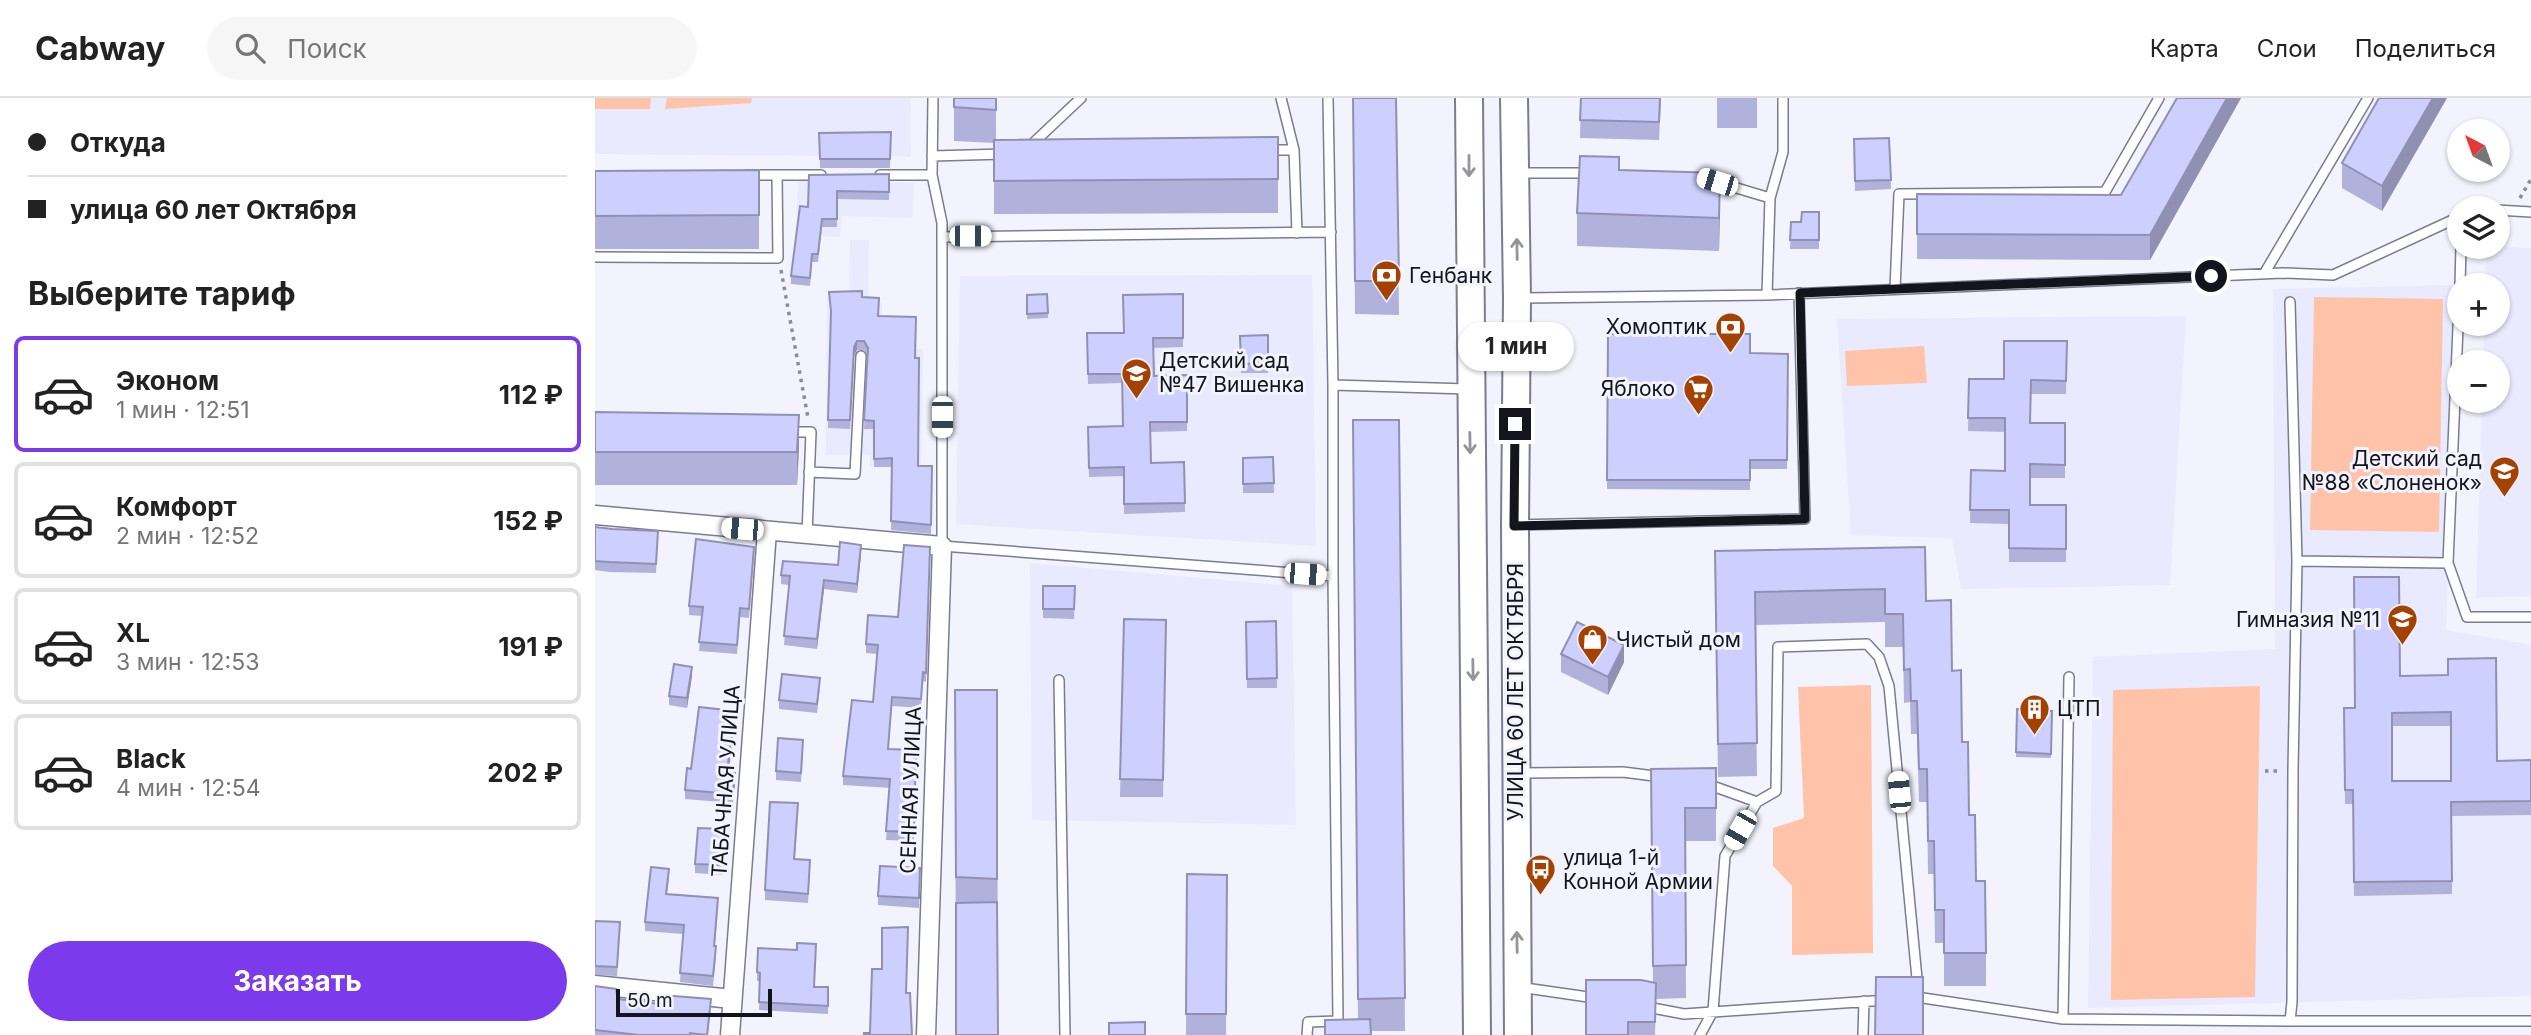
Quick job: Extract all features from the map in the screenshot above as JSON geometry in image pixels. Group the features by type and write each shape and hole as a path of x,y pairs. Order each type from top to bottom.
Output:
{"main road":[{"name":"УЛИЦА 60 ЛЕТ ОКТЯБРЯ","path":"1469,98 1469,389 1477,1035"},
{"name":"УЛИЦА 60 ЛЕТ ОКТЯБРЯ","path":"1514,98 1517,298 1514,526 1518,1035"},
{"path":"1476,896 1516,897"}],"street":[{"path":"595,515 943,546"},
{"name":"ТАБАЧНАЯ УЛИЦА","path":"730,1035 767,531"},
{"name":"СЕННАЯ УЛИЦА","path":"926,1035 943,546"},
{"path":"595,985 732,999"}],"lane":[{"path":"933,98 932,175 942,223 943,546 1333,576"},
{"path":"1021,154 1081,98"},
{"path":"1281,98 1294,150 1297,233"},
{"path":"1307,1035 1308,1022 1338,1021 1328,98"},
{"path":"1767,295 1770,198 1783,152 1783,98"},
{"path":"1895,289 1899,194 2105,192 2159,98"},
{"path":"2264,274 2368,98"},
{"path":"1258,150 1294,150"},
{"path":"932,156 1035,154"},
{"path":"1516,173 1598,173"},
{"path":"738,175 829,175"},
{"path":"595,257 778,258 778,175"},
{"path":"867,175 932,175"},
{"path":"1704,178 1770,198"},
{"path":"2512,211 2531,212"},
{"path":"1517,298 1767,295 2264,274 2333,275 2447,223"},
{"path":"942,237 1331,232"},
{"path":"1514,526 1805,519 1800,293"},
{"path":"2290,302 2297,561 2290,1020"},
{"path":"2458,336 2448,563 2467,617 2531,617"},
{"path":"809,472 855,474 861,356"},
{"path":"1333,384 1469,389"},
{"path":"783,432 811,432 807,535"},
{"path":"2297,561 2448,563"},
{"path":"1700,1035 1713,1011 1725,856 1757,802 1776,791 1778,647 1867,644 1879,657 1889,686 1919,998"},
{"path":"2063,1019 2069,677"},
{"path":"1059,680 1065,1035"},
{"path":"1517,773 1623,772 1669,778"},
{"path":"1692,781 1716,785 1757,802"},
{"path":"1517,986 1607,1000"},
{"path":"1905,999 1919,998 2063,1019 2531,1021"},
{"path":"1632,1004 1684,1014 1891,999"},
{"path":"1864,1001 1864,1035"}],"path":[{"path":"2512,211 2531,178"},
{"path":"778,258 811,432"}],"shaded area":[{"path":"595,98 911,98 911,157 595,154"},
{"path":"595,98 651,98 650,109 595,109"},
{"path":"667,98 752,98 751,103 665,109"},
{"path":"798,179 914,183 912,218 842,216 840,237 796,235"},
{"path":"850,240 869,240 868,302 882,303 882,348 923,349 921,467 931,467 931,531 893,531 893,467 870,467 870,455 826,455 827,297 849,297"},
{"name":"Детский сад №88 «Слоненок»","path":"2510,247 2531,248 2531,596 2476,598 2482,413 2510,413 2510,350 2483,350 2484,336 2510,336 2510,273 2485,273 2486,259 2510,259"},
{"name":"Детский сад №47 Вишенка","path":"1312,275 1316,546 956,524 960,276"},
{"name":"Гимназия №11","path":"2447,285 2447,336 2455,336 2455,350 2447,350 2447,413 2453,413 2446,630 2531,645 2531,996 2088,1008 2093,657 2275,649 2273,289"},
{"path":"2314,297 2443,299 2439,532 2310,530"},
{"path":"2186,316 2170,585 1961,589 1952,538 1851,535 1837,319"},
{"path":"1924,346 1927,383 1847,386 1845,351"},
{"path":"1030,563 1292,586 1296,825 1032,820"},
{"path":"1871,685 1873,953 1792,955 1792,886 1773,866 1773,828 1804,818 1798,687"},
{"path":"2260,686 2255,997 2111,1000 2113,690"}],"building":[{"path":"954,98 996,98 996,110 954,107"},
{"path":"1353,98 1396,98 1399,281 1355,281"},
{"path":"1581,98 1660,98 1659,122 1580,120"},
{"path":"2177,98 2227,98 2150,235 1917,234 1917,194 2121,195"},
{"path":"2379,98 2433,98 2382,186 2342,163"},
{"path":"891,132 890,159 820,159 819,133"},
{"path":"1278,137 1278,179 994,181 994,140"},
{"path":"1889,138 1891,180 1855,181 1854,139"},
{"path":"1580,156 1619,157 1619,170 1720,173 1719,218 1577,213"},
{"path":"759,170 759,215 595,216 595,171"},
{"path":"889,174 889,192 837,191 837,219 822,219 818,254 812,254 810,278 791,276 800,206 808,207 809,175"},
{"path":"1802,212 1819,212 1819,240 1790,240 1791,222 1801,222"},
{"path":"862,291 862,297 879,298 878,316 916,317 915,358 919,358 918,466 932,466 931,525 891,521 892,458 874,459 874,421 864,420 868,348 864,341 857,341 854,347 850,420 828,420 831,311 829,292"},
{"path":"1047,294 1048,313 1027,314 1027,295"},
{"path":"1183,294 1183,338 1153,338 1154,376 1187,375 1187,422 1150,422 1151,463 1184,462 1185,503 1124,504 1124,467 1089,468 1088,427 1123,426 1122,374 1088,374 1087,333 1124,333 1123,295"},
{"name":"Яблоко","path":"1608,334 1750,334 1750,353 1788,354 1787,460 1750,460 1750,480 1607,480"},
{"path":"1268,335 1268,363 1241,364 1240,336"},
{"path":"2004,341 2067,341 2066,381 2031,380 2030,423 2065,423 2065,465 2030,464 2030,505 2066,505 2066,549 2009,548 2009,510 1970,510 1971,470 2005,471 2005,418 1968,418 1969,379 2004,379"},
{"path":"595,412 799,415 797,452 595,452"},
{"path":"1353,420 1399,420 1405,998 1358,999"},
{"path":"1273,457 1274,483 1243,484 1243,458"},
{"path":"595,527 658,531 656,564 595,561"},
{"path":"696,539 754,547 749,609 740,608 737,645 699,642 703,607 689,606"},
{"path":"840,542 861,545 857,584 824,580 817,639 784,636 790,576 781,575 783,561 838,565"},
{"path":"904,545 930,547 926,673 923,672 921,699 892,697 888,749 916,750 914,832 886,831 890,779 843,776 852,700 873,702 878,645 866,644 868,615 898,617"},
{"path":"1925,547 1926,601 1951,600 1952,671 1961,670 1962,742 1968,742 1969,815 1975,815 1976,881 1985,881 1986,953 1944,953 1944,910 1935,910 1934,841 1928,841 1927,769 1919,769 1917,701 1911,701 1910,669 1904,670 1903,614 1885,614 1885,589 1755,592 1757,743 1718,744 1715,551"},
{"path":"2354,577 2399,577 2400,676 2448,675 2448,659 2496,658 2497,761 2531,760 2531,801 2451,802 2452,881 2354,882 2353,790 2345,790 2344,708 2355,708","holes":["2451,712 2451,781 2392,781 2392,713"]},
{"path":"1043,586 1075,586 1074,609 1043,609"},
{"path":"1124,619 1166,620 1163,780 1120,779"},
{"path":"1276,621 1277,678 1247,679 1246,622"},
{"path":"1577,622 1624,645 1608,677 1561,654"},
{"path":"674,664 692,667 687,698 669,696"},
{"path":"782,674 820,678 817,704 779,700"},
{"path":"955,690 997,690 997,879 956,877"},
{"path":"699,707 735,711 727,772 735,773 733,794 685,790 687,768 691,769"},
{"name":"ЦТП","path":"2017,709 2052,711 2051,754 2016,752"},
{"path":"778,738 803,740 801,773 776,771"},
{"path":"1716,768 1716,808 1685,808 1686,965 1653,966 1651,769"},
{"path":"770,802 798,803 794,859 810,860 808,894 765,890"},
{"path":"698,828 724,829 722,865 695,864"},
{"path":"880,866 920,868 919,898 878,896"},
{"path":"651,867 669,869 666,894 718,898 713,976 680,973 684,925 645,922"},
{"path":"1187,874 1227,875 1226,1014 1186,1014"},
{"path":"997,902 998,1035 956,1035 956,903"},
{"path":"595,921 620,922 617,967 595,966"},
{"path":"908,927 906,993 910,993 912,1035 864,1035 870,1033 872,969 882,969 882,928"},
{"path":"797,943 816,944 814,987 828,987 828,1006 759,1002 758,948 797,950"},
{"path":"1876,977 1923,977 1923,1035 1875,1035"},
{"path":"1586,980 1641,980 1656,983 1655,1022 1628,1022 1628,1035 1586,1035"},
{"path":"595,986 616,989 618,999 660,1004 662,995 711,999 707,1035 639,1035 595,1030"},
{"path":"1370,1019 1371,1035 1325,1035 1325,1020"},
{"path":"1145,1022 1145,1035 1109,1035 1109,1023"}],"place":[{"name":"Генбанк","path":"1386,303"},
{"name":"Хомоптик","path":"1730,354"},
{"name":"Детский сад №47 Вишенка","path":"1136,400"},
{"name":"Яблоко","path":"1698,416"},
{"name":"Детский сад №88 «Слоненок»","path":"2505,498"},
{"name":"Гимназия №11","path":"2403,647"},
{"name":"Чистый дом","path":"1593,667"},
{"name":"ЦТП","path":"2034,736"},
{"name":"улица 1-й Конной Армии","path":"1540,897"}],"route":[{"path":"1515,424 1514,526 1805,519 1800,293 2211,276"}]}
